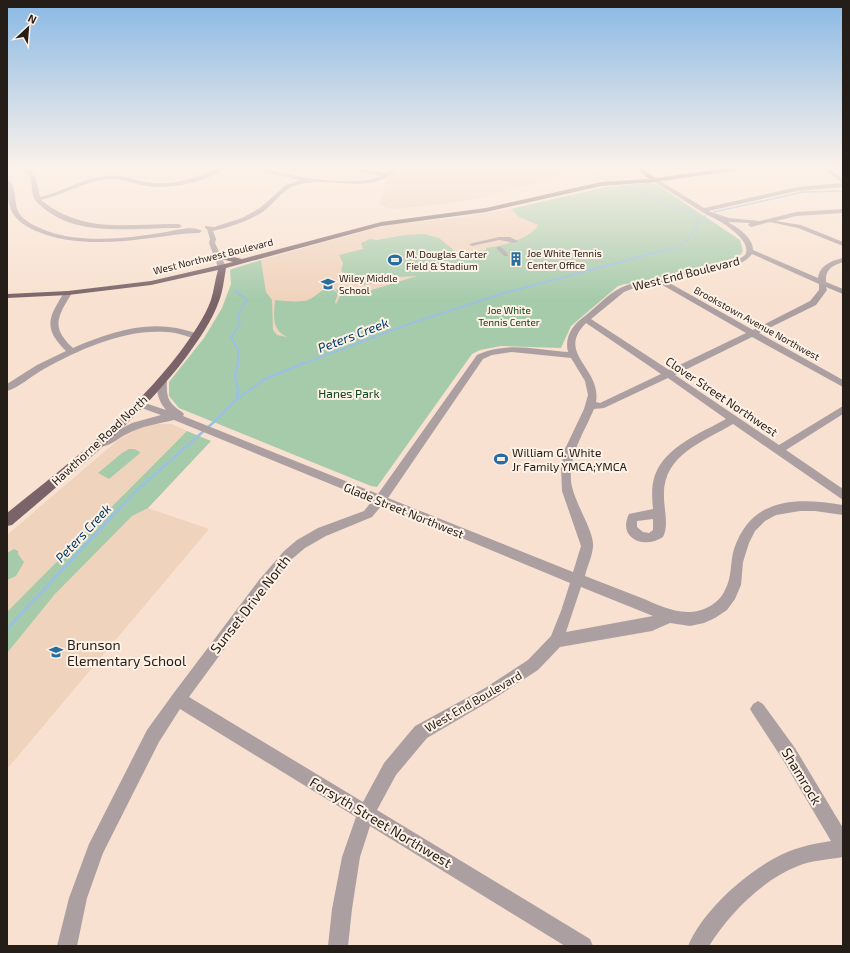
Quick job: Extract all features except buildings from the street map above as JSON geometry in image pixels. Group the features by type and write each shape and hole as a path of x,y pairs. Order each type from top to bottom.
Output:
{"main road":[{"name":"West Northwest Boulevard","path":"7,296 68,293 152,282 222,267 381,224 482,210"},
{"path":"217,255 230,260 250,259"},
{"name":"Hawthorne Road North","path":"7,521 90,451 162,380 196,336 208,315 221,283 222,267"},
{"path":"7,511 47,488"}],"street":[{"path":"14,210 25,222 51,233 77,238 104,240 149,236 180,231 205,230 240,220 259,210"},
{"path":"49,210 58,216 86,224 124,228 172,225 205,230"},
{"path":"704,210 719,218 740,233 747,227 761,222 809,212 835,210"},
{"path":"719,218 739,222 761,222 799,226 843,244"},
{"path":"170,233 176,228 172,225"},
{"name":"Hawthorne Road North","path":"205,230 207,240 212,242 222,267"},
{"name":"West End Boulevard","path":"338,946 342,909 351,857 366,813 390,769 421,732 490,693 533,665 556,641 568,611 576,579 587,546 585,535 569,497 565,472 571,446 589,405 592,390 590,381 573,355 571,347 574,332 623,289 741,261 748,256 750,251 748,242 740,233"},
{"path":"472,244 499,239 511,239 515,241"},
{"path":"499,248 506,255"},
{"path":"750,251 843,292"},
{"path":"589,405 600,406 752,334 813,303 823,290 822,276 824,268 832,263 843,260"},
{"name":"Brookstown Avenue Northwest","path":"660,281 843,384"},
{"path":"68,293 53,322 53,330 57,337 72,352"},
{"name":"Clover Street Northwest","path":"586,320 668,374 843,495"},
{"path":"7,388 29,373 72,352 126,333 149,329 174,330 196,336"},
{"name":"Sunset Drive North","path":"66,946 78,898 95,850 153,736 178,699 264,584 288,555 301,544 322,532 368,514 380,500 480,357 499,350 573,355"},
{"path":"162,380 162,394 164,402 170,409 193,423"},
{"name":"Glade Street Northwest","path":"139,404 193,423 576,579 669,616 679,618 699,618 711,613 721,606 729,597 734,587 737,561 744,538 750,527 764,515 777,509 800,506 843,510"},
{"path":"779,450 843,409"},
{"path":"90,451 122,431 138,424 175,417"},
{"path":"659,512 658,487 660,475 672,456 734,419"},
{"path":"556,641 652,624 669,616"},
{"name":"Forsyth Street Northwest","path":"178,699 583,946"},
{"name":"Shamrock","path":"758,708 789,754 843,847"},
{"path":"698,946 725,910 748,887 767,872 793,858 810,853 843,847"}],"shaded area":[{"name":"Wiley Middle School","path":"502,210 512,210 519,217 539,225 530,235 504,245 452,259 415,277 363,292 329,307 295,336 266,340 266,292 261,260 386,225 415,220 426,221 457,218"},
{"name":"Brunson Elementary School","path":"157,424 172,424 187,431 122,496 148,508 209,529 7,769 7,535 118,440 141,427"}],"green space":[{"name":"Hanes Park","path":"512,210 696,210 740,240 743,251 740,255 733,259 677,272 649,281 618,286 571,326 561,348 501,346 480,350 472,354 377,487 371,486 179,408 169,396 169,382 204,338 222,308 231,284 230,270 261,260 266,292 272,300 273,330 277,335 287,337 278,330 276,326 274,317 275,300 309,300 325,289 329,289 338,294 335,302 336,304 340,296 335,289 358,294 417,276 397,277 365,285 341,271 343,263 339,255 363,249 361,243 370,239 377,240 405,235 424,234 439,238 457,253 486,250 486,248 507,244 522,238 534,230 538,225 519,217"},
{"path":"187,431 211,441 148,508 132,516 55,594 7,653 7,612"},
{"path":"129,449 134,449 140,452 109,479 98,473 122,453"},
{"path":"14,549 18,551 18,554 24,562 16,576 7,580 7,553"}],"waterway":[{"name":"Peters Creek","path":"659,252 675,248 684,244 695,230 698,221 695,215 684,210"},
{"path":"714,212 721,210"},
{"name":"Peters Creek","path":"699,221 705,216"},
{"name":"Peters Creek","path":"302,364 412,323 501,294 659,252"},
{"path":"236,291 247,300 238,314 240,324 231,337 238,350 238,363"},
{"path":"237,399 238,391 235,374 238,363"},
{"name":"Peters Creek","path":"237,399 265,379 304,363"},
{"name":"Peters Creek","path":"118,510 135,492 215,421 237,399"},
{"name":"Peters Creek","path":"7,629 119,509"}],"place":[{"name":"Joe White Tennis Center Office","path":"516,259"},
{"name":"M. Douglas Carter Field & Stadium","path":"395,260"},
{"name":"Wiley Middle School","path":"328,284"},
{"name":"William G. White Jr Family YMCA;YMCA","path":"501,459"},
{"name":"Brunson Elementary School","path":"56,652"}],"park label":[{"name":"Joe White Tennis Center","path":"509,316"}]}
